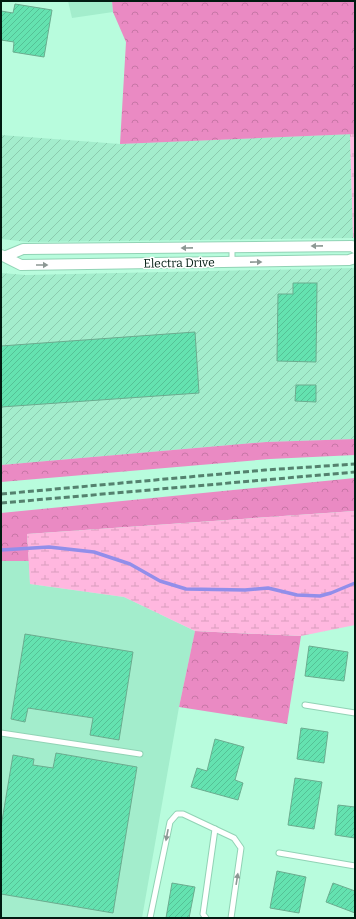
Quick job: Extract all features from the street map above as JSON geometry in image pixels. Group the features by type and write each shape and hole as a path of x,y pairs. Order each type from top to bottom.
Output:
{"street":[{"name":"Electra Drive","path":"3,256 23,250 352,246 355,248"},
{"name":"Electra Drive","path":"3,256 21,265 232,263 349,260 355,258"}],"lane":[{"path":"232,247 232,263"},
{"path":"305,705 355,713"},
{"path":"1,733 140,754"},
{"path":"150,918 170,822 177,814 183,814 234,838 241,848 231,918"},
{"path":"205,916 215,829"},
{"path":"279,852 355,866"}],"shaded area":[{"path":"68,1 112,1 113,12 72,18"},
{"path":"350,134 353,238 28,242 1,239 1,135 120,144"},
{"path":"355,268 355,439 266,442 1,465 1,273 26,275"},
{"path":"1,561 29,561 30,584 124,597 195,631 179,707 142,918 1,918"}],"green space":[{"path":"112,1 355,1 355,134 120,144 126,42 113,12"},
{"path":"350,134 355,134 355,238 353,238"},
{"path":"355,439 355,455 270,459 1,482 1,465 266,442"},
{"path":"355,478 355,511 27,534 29,561 1,561 1,513"},
{"path":"355,511 355,625 301,636 195,631 124,597 30,584 27,534"},
{"path":"195,631 301,636 287,724 179,707"}],"building":[{"path":"15,4 52,10 44,57 13,52 14,42 1,40 1,11 13,13"},
{"path":"293,283 317,283 316,362 277,361 278,294 293,294"},
{"path":"195,332 199,393 1,407 1,346"},
{"path":"296,385 316,385 316,402 295,401"},
{"path":"25,634 133,652 119,740 90,735 93,718 28,708 25,722 11,719"},
{"path":"309,646 348,652 344,681 305,676"},
{"path":"301,728 328,732 324,763 297,759"},
{"path":"215,739 244,747 235,780 243,783 238,800 191,787 197,768 207,771"},
{"path":"56,753 137,767 113,913 1,894 1,827 13,755 34,759 33,765 53,768"},
{"path":"295,778 322,782 314,829 288,825"},
{"path":"338,805 355,807 355,838 335,835"},
{"path":"277,871 306,877 299,913 270,908"},
{"path":"172,883 195,887 189,918 166,918"},
{"path":"333,883 355,891 355,913 326,902"}],"waterway":[{"path":"1,550 49,547 94,552 130,564 160,581 186,589 245,590 268,588 297,595 320,596 355,583"}],"railway":[{"path":"1,494 265,470 355,464"},
{"path":"1,503 355,472"}]}
